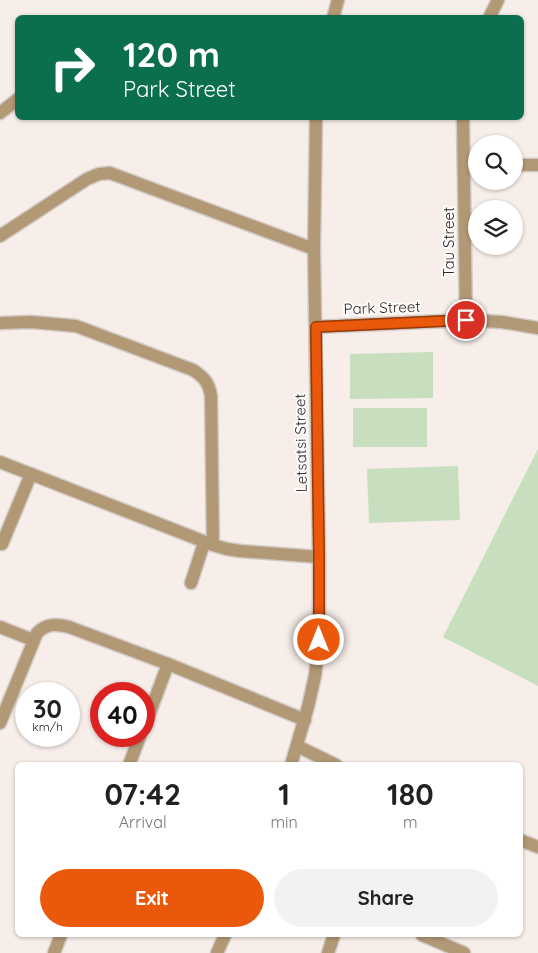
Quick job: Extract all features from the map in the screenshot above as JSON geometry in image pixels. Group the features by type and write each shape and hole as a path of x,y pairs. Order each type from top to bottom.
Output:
{"street":[{"path":"334,15 338,0"},
{"path":"490,15 498,0"},
{"path":"0,113 15,101"},
{"name":"Letsatsi Street","path":"292,762 305,720 315,676 319,640 314,249 316,120"},
{"name":"Tau Street","path":"463,120 468,151"},
{"path":"523,165 538,165"},
{"path":"0,236 87,179 110,172 314,249"},
{"name":"Tau Street","path":"466,320 469,190"},
{"name":"Park Street","path":"316,327 466,320 502,322 538,328"},
{"path":"0,323 31,322 76,326 193,370 208,383 211,396 209,544 191,583"},
{"path":"0,462 209,544 240,551 319,557"},
{"path":"2,544 31,474"},
{"path":"0,723 37,633 51,625 70,627 168,664 305,720"},
{"path":"0,627 34,640"},
{"path":"155,699 168,664"},
{"path":"297,746 330,762"},
{"path":"130,762 136,747"},
{"path":"523,841 538,847"},
{"path":"54,953 60,937"},
{"path":"217,953 224,937"},
{"path":"328,953 333,937"},
{"path":"427,937 464,953"}],"green space":[{"path":"433,352 433,398 350,399 350,354"},
{"path":"353,408 427,408 427,447 353,447"},
{"path":"538,449 538,686 443,637"},
{"path":"458,466 460,520 369,523 367,469"}],"route":[{"path":"319,640 316,327 466,320"}]}
